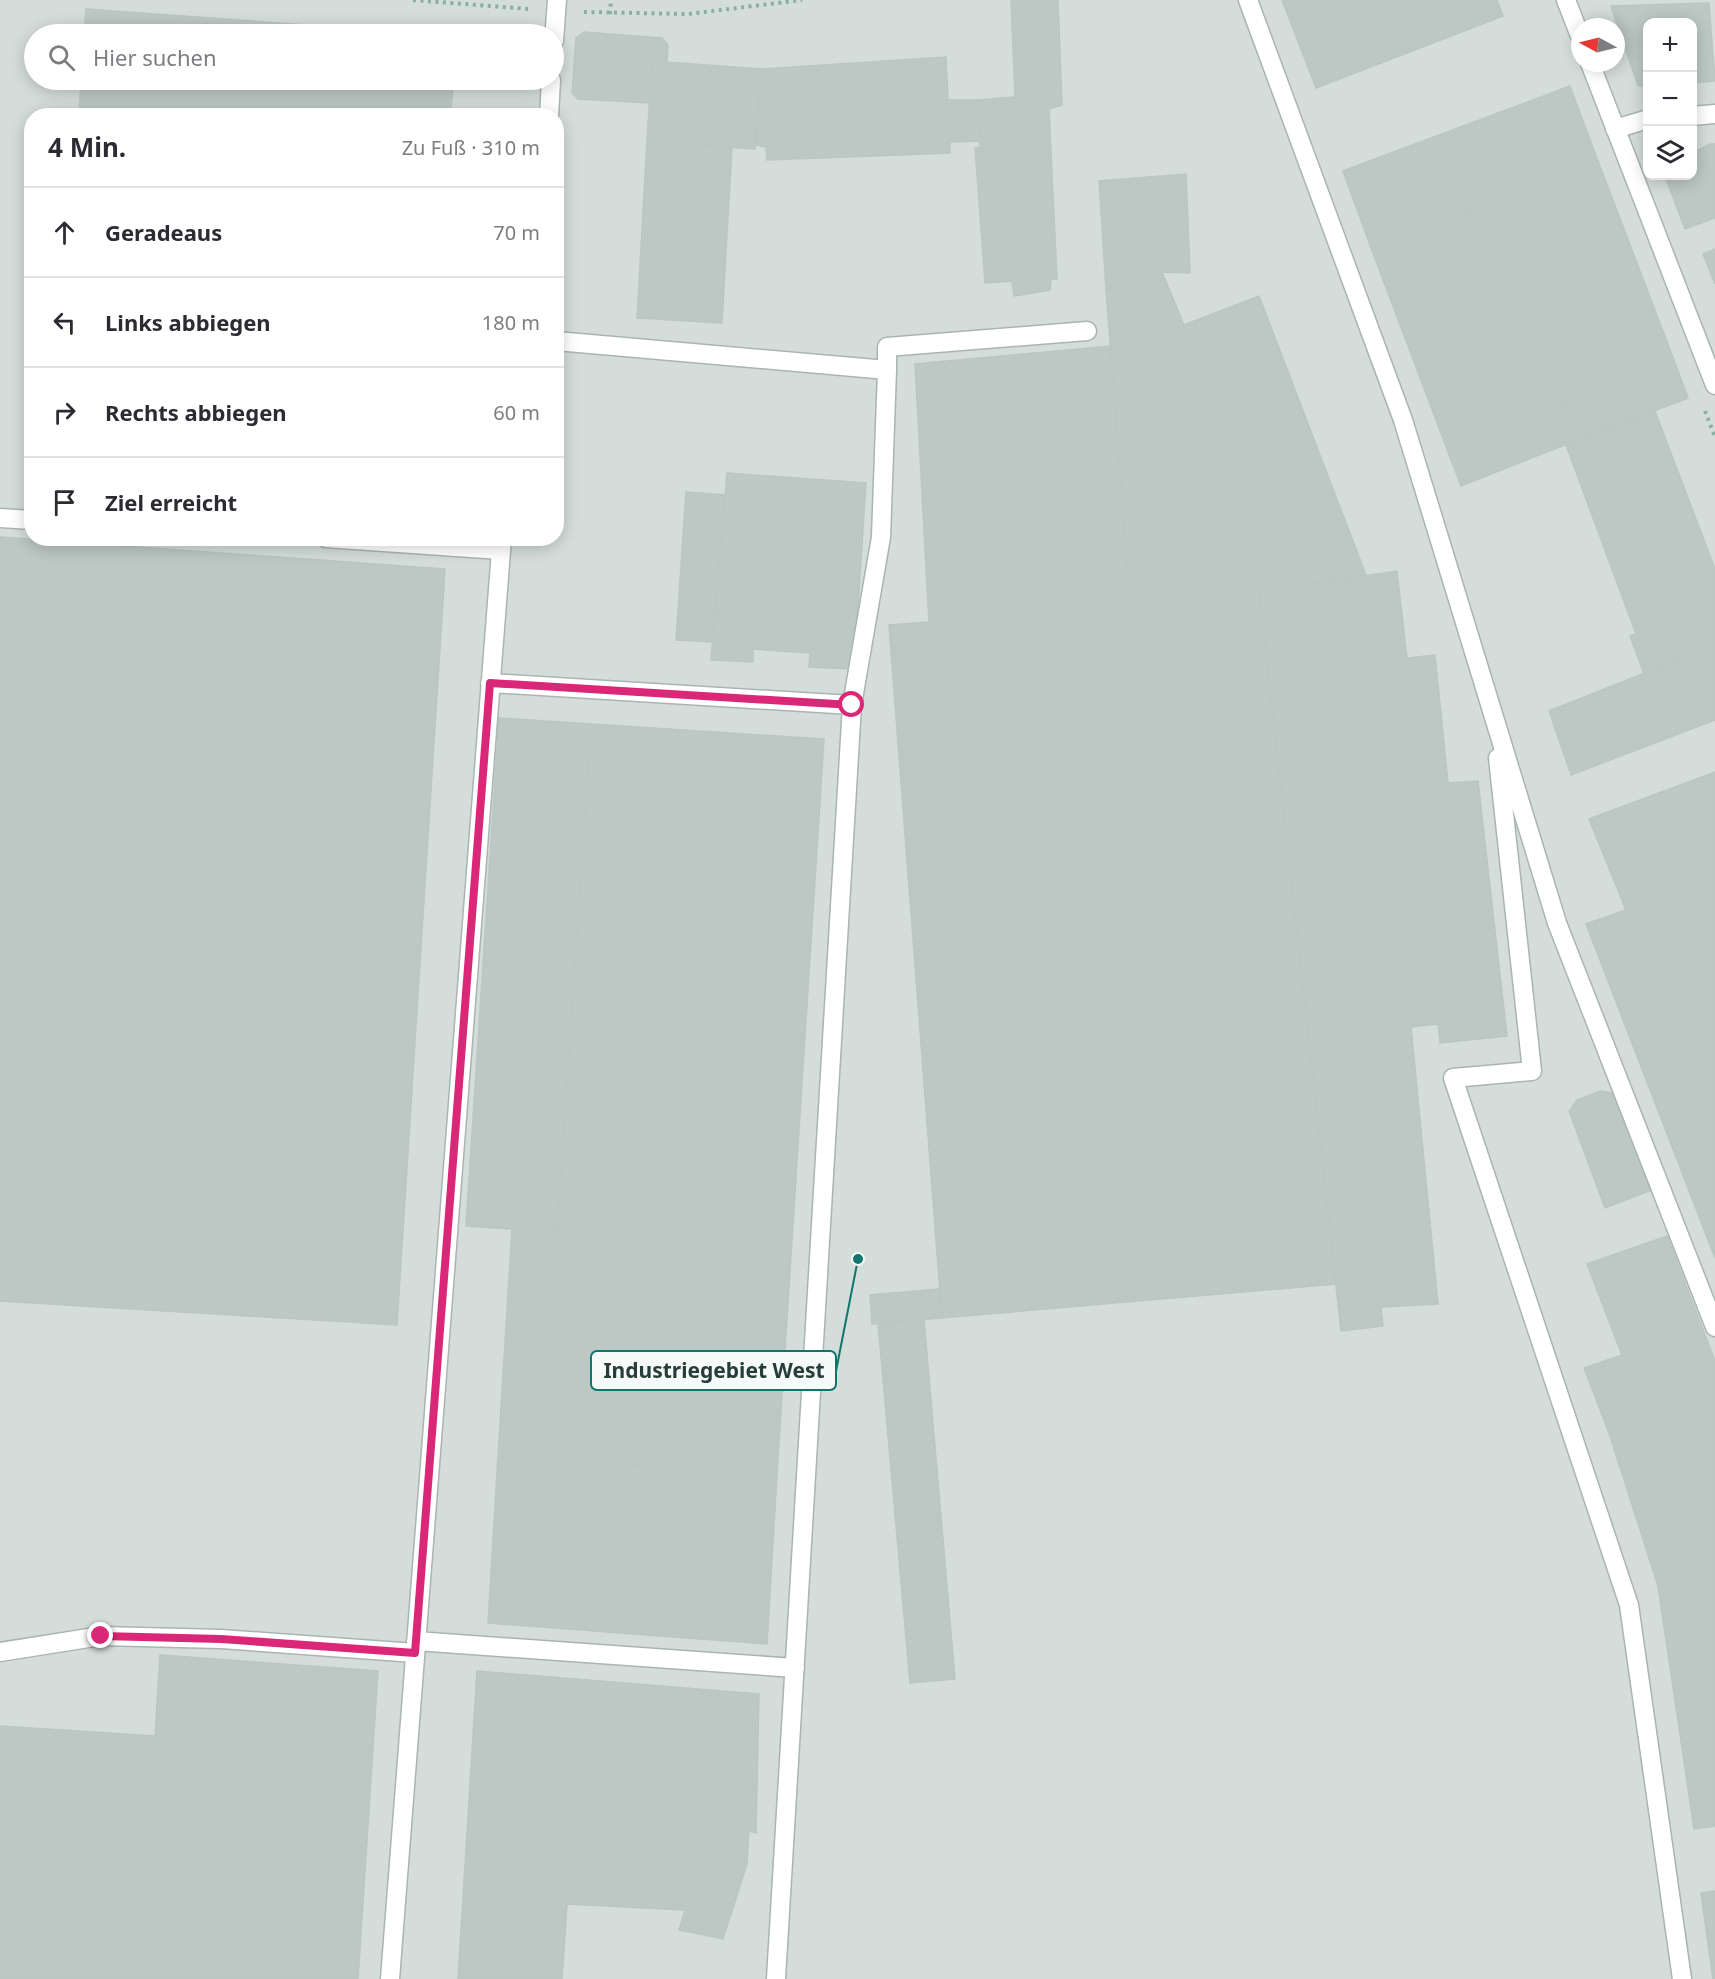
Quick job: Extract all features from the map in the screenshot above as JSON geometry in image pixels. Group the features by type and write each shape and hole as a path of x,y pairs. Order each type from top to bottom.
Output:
{"street":[{"path":"1248,0 1403,420 1557,923 1715,1328"},
{"path":"1566,0 1573,18"},
{"path":"555,24 556,5"},
{"path":"1593,72 1715,385"},
{"path":"549,108 550,90"},
{"path":"1697,116 1715,114"},
{"path":"1615,129 1643,120"},
{"path":"776,1979 852,705 881,537 886,347 1087,331"},
{"path":"564,342 887,370"},
{"path":"0,518 24,520"},
{"path":"390,1979 501,546"},
{"path":"490,683 852,705"},
{"path":"1493,713 1532,1071 1453,1078 1629,1605 1682,1979"},
{"path":"0,1652 101,1636 415,1647 795,1668"}],"path":[{"path":"413,0 556,5 610,14 688,14 802,0"},
{"path":"610,14 611,0"}],"shaded area":[{"path":"0,0 1715,0 1715,1979 0,1979"}],"building":[{"path":"1011,0 1058,0 1062,105 1049,109 1057,279 1051,279 1050,290 1014,296 1012,281 985,283 975,148 980,147 977,100 1015,97"},
{"path":"1282,0 1497,0 1503,16 1316,88"},
{"path":"1709,3 1715,81 1697,83 1697,18 1643,18 1643,86 1638,86 1625,47 1625,18 1615,18 1611,6"},
{"path":"86,9 294,24 85,24"},
{"path":"584,32 662,38 668,45 667,62 652,61 649,103 578,99 572,93 576,38"},
{"path":"946,57 948,100 977,100 980,141 950,142 950,153 767,160 766,147 756,145 761,69"},
{"path":"652,61 761,69 755,149 647,141"},
{"path":"1570,86 1598,161 1371,248 1343,171"},
{"path":"80,90 453,90 451,108 79,108"},
{"path":"647,141 732,147 722,323 637,318"},
{"path":"1715,144 1715,218 1685,229 1667,180 1697,180 1697,150"},
{"path":"1598,161 1674,360 1543,412 1465,212"},
{"path":"1186,174 1190,273 1162,272 1106,289 1099,181"},
{"path":"1465,212 1557,448 1461,486 1371,248"},
{"path":"1715,249 1715,284 1703,254"},
{"path":"1162,272 1184,325 1259,296 1366,575 1259,591 1128,578 1106,289"},
{"path":"1110,346 1128,578 1259,591 1336,1284 942,1318 889,625 929,622 915,364"},
{"path":"1674,360 1688,398 1557,448 1543,412"},
{"path":"1655,411 1715,569 1715,645 1644,674 1630,636 1636,634 1566,445"},
{"path":"727,473 866,483 857,621 849,669 809,667 810,653 753,649 753,662 711,660"},
{"path":"686,492 725,495 712,642 676,640"},
{"path":"0,537 24,539 24,546 125,546 445,569 397,1325 0,1301"},
{"path":"1397,571 1407,658 1435,655 1448,783 1478,781 1507,1036 1440,1043 1438,1024 1411,1027 1438,1304 1381,1307 1383,1326 1341,1331 1259,591"},
{"path":"1715,645 1715,720 1571,775 1549,711"},
{"path":"499,718 591,724 557,1232 466,1226"},
{"path":"591,724 824,739 777,1474 498,1456 512,1229 557,1232"},
{"path":"1715,772 1715,1258 1586,924 1626,910 1589,819"},
{"path":"1600,1091 1613,1093 1618,1098 1651,1190 1605,1208 1569,1111 1577,1100"},
{"path":"1667,1236 1715,1361 1715,1826 1694,1829 1658,1586 1609,1433 1584,1368 1622,1355 1587,1264"},
{"path":"939,1289 942,1318 872,1324 870,1295"},
{"path":"924,1319 955,1679 910,1683 878,1323"},
{"path":"498,1456 777,1474 767,1644 488,1623"},
{"path":"160,1655 378,1671 358,1979 0,1979 0,1726 155,1736"},
{"path":"477,1671 759,1694 756,1833 749,1831 747,1864 723,1939 679,1930 685,1910 567,1904 562,1979 458,1979"},
{"path":"1715,1891 1715,1979 1713,1979 1701,1893"}],"place":[{"name":"Industriegebiet West","path":"858,1259"}],"route":[{"path":"101,1636 221,1639 415,1653 490,683 852,705"}]}
